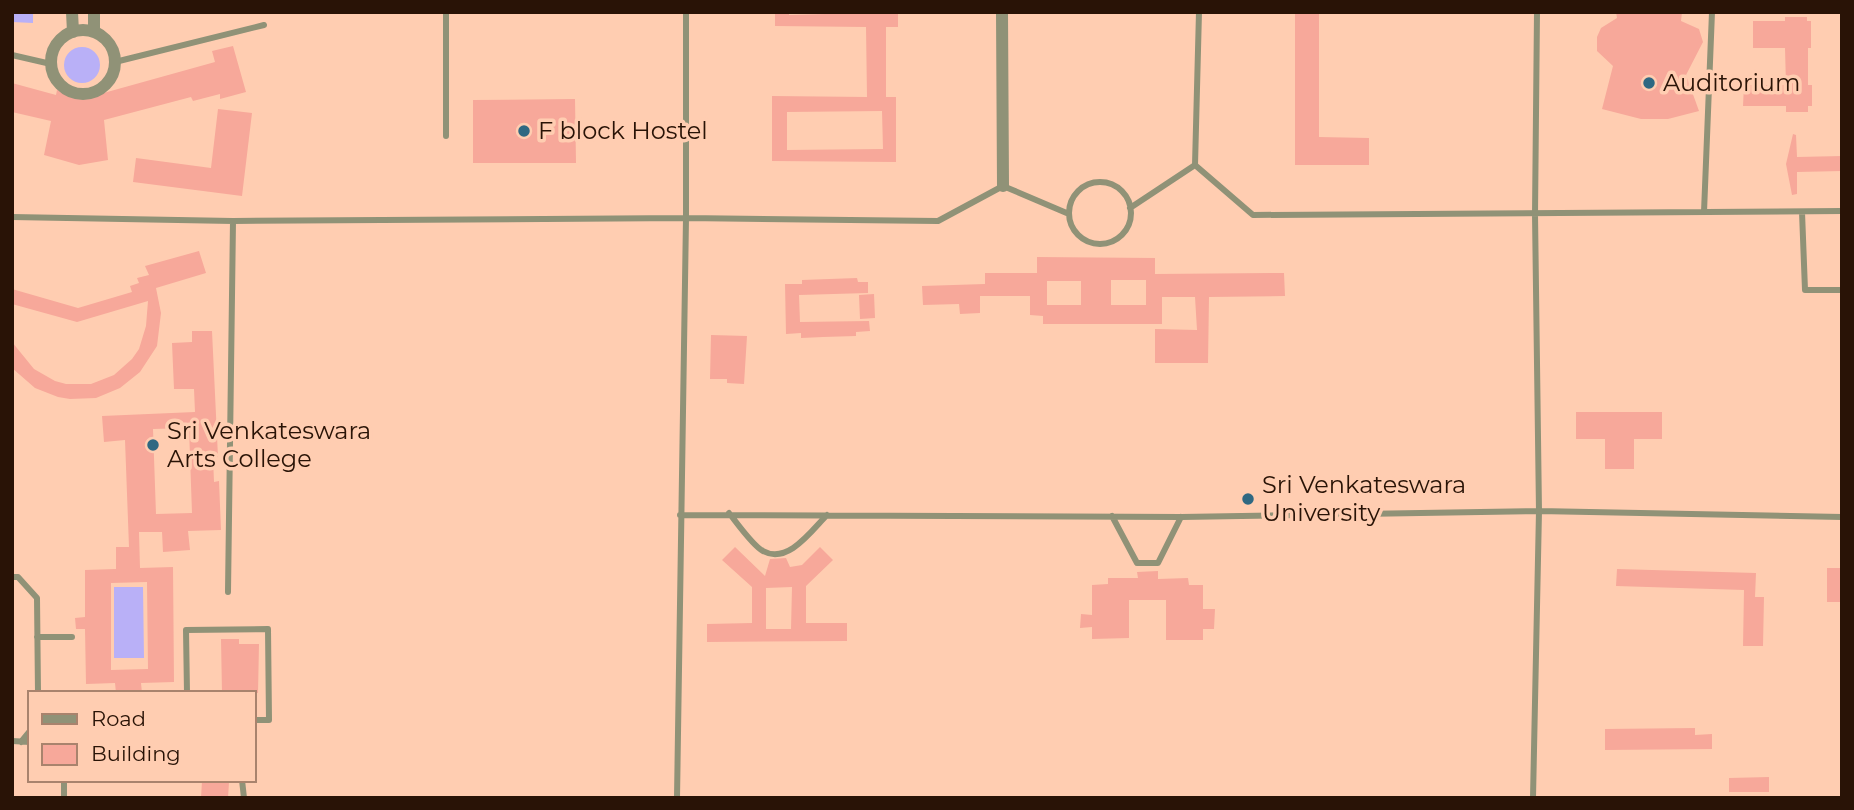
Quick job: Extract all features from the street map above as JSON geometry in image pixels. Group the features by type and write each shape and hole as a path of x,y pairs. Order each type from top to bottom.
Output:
{"street":[{"path":"72,12 73,32"},
{"path":"94,12 94,31"},
{"path":"1002,12 1003,186"},
{"path":"94,31 110,46 115,62 113,74 106,84 96,91 84,94 72,92 61,86 54,76 51,64 54,47 62,37 73,32 94,31"}],"lane":[{"path":"446,12 446,136"},
{"path":"677,798 686,218 686,12"},
{"path":"1195,165 1199,12"},
{"path":"1533,798 1539,511 1535,214 1537,12"},
{"path":"1704,212 1712,12"},
{"path":"115,62 264,25"},
{"path":"12,55 51,64"},
{"path":"1130,208 1195,165"},
{"path":"1195,165 1253,215 1842,211"},
{"path":"1092,184 1112,185 1121,191 1130,208 1127,228 1121,236 1103,244 1093,243 1076,233 1069,214 1075,195 1092,184"},
{"path":"12,217 233,221 686,218 938,222 1003,186 1069,214"},
{"path":"1802,212 1805,290 1842,289"},
{"path":"229,592 233,221"},
{"path":"680,515 729,513 1181,517 1539,511 1842,517"},
{"path":"729,513 763,551 777,554 791,551 827,514"},
{"path":"1112,516 1137,563 1158,563 1181,517"},
{"path":"12,577 18,577 37,598 38,691"},
{"path":"187,691 186,630 268,629 269,720 256,720"},
{"path":"37,637 72,637"},
{"path":"21,742 28,734"},
{"path":"12,741 28,742"}],"shaded area":[{"path":"12,12 33,12 33,23 12,22"},
{"path":"82,47 95,52 100,65 95,78 82,83 69,78 64,65 69,52"},
{"path":"114,587 143,587 144,658 114,658"}],"building":[{"path":"775,12 789,12 789,15 898,12 898,27 886,27 886,97 896,97 896,162 772,161 772,96 867,97 866,27 775,26","holes":["882,111 883,149 787,150 787,112"]},
{"path":"1295,12 1319,12 1319,137 1369,138 1369,165 1295,165"},
{"name":"Auditorium","path":"1616,12 1682,12 1681,21 1699,29 1703,42 1686,75 1699,111 1668,119 1641,119 1602,109 1613,66 1597,51 1597,37 1601,28 1617,18"},
{"path":"1785,17 1807,17 1807,21 1811,21 1808,85 1812,85 1812,106 1808,106 1808,112 1786,112 1786,106 1743,106 1744,85 1786,85 1785,48 1753,48 1753,21 1785,21"},
{"path":"233,46 246,92 220,99 220,94 193,101 191,97 104,120 108,160 79,165 44,155 51,121 12,112 12,83 56,95 57,90 78,97 99,91 100,94 215,62 212,51"},
{"name":"F block Hostel","path":"575,99 576,163 473,163 473,100"},
{"path":"218,109 252,113 242,196 133,182 136,158 211,168"},
{"path":"1793,134 1796,135 1797,157 1842,156 1842,171 1797,172 1797,194 1792,195 1786,164"},
{"path":"199,251 206,273 156,288 161,313 157,346 140,372 120,388 96,398 58,397 35,388 12,368 12,342 34,369 55,381 91,384 114,375 139,349 146,326 148,301 77,322 12,304 12,289 78,308 132,292 130,286 139,283 137,278 149,275 145,266"},
{"path":"1037,257 1155,258 1155,274 1284,273 1285,296 1209,297 1208,363 1155,363 1155,329 1197,330 1195,297 1162,297 1162,324 1043,324 1043,316 1030,315 1030,296 980,296 980,313 960,314 959,304 923,305 922,286 985,284 985,273 1037,273","holes":["1111,280 1146,280 1146,305 1111,305","1047,281 1081,281 1081,305 1047,305"]},
{"path":"857,278 858,282 868,282 868,293 799,295 800,322 869,321 870,331 856,332 856,336 801,338 801,333 786,334 785,284 802,284 802,280"},
{"path":"874,294 875,318 860,319 859,295"},
{"path":"192,331 212,331 218,457 213,458 214,482 219,481 221,530 188,531 190,550 163,552 162,532 139,532 140,568 173,567 174,682 141,683 142,691 116,691 115,683 86,684 85,629 76,629 75,618 85,617 85,570 116,569 116,547 129,547 125,440 104,442 102,416 195,412 194,389 174,389 172,343 192,342","holes":["189,428 192,513 156,514 153,429","147,582 148,669 111,670 111,583"]},
{"path":"711,335 747,336 744,384 727,383 727,379 710,379"},
{"path":"1576,412 1662,412 1662,439 1634,439 1634,469 1605,469 1605,439 1576,439"},
{"path":"735,547 765,576 770,559 786,558 790,567 802,565 820,547 833,560 806,586 806,623 847,623 847,641 707,642 707,624 752,623 752,587 722,560","holes":["792,587 791,629 766,629 766,588"]},
{"path":"1827,568 1842,568 1842,602 1827,602"},
{"path":"1617,569 1756,573 1755,597 1764,597 1763,646 1743,646 1744,590 1616,586"},
{"path":"1158,571 1158,579 1188,578 1189,585 1203,585 1203,609 1215,609 1214,629 1203,629 1203,640 1166,640 1166,600 1129,600 1129,638 1092,639 1092,627 1080,628 1081,614 1092,615 1092,585 1108,584 1108,578 1138,578 1137,572"},
{"path":"221,639 239,639 239,644 259,644 258,693 222,691"},
{"path":"1695,728 1695,735 1712,734 1712,749 1605,750 1605,729"},
{"path":"1769,777 1769,792 1729,792 1729,778"},
{"path":"202,782 229,782 228,798 201,798"}],"place":[{"name":"Auditorium","path":"1649,83"},
{"name":"F block Hostel","path":"524,131"},
{"name":"Sri Venkateswara Arts College","path":"153,445"},
{"name":"Sri Venkateswara University","path":"1248,499"}]}
